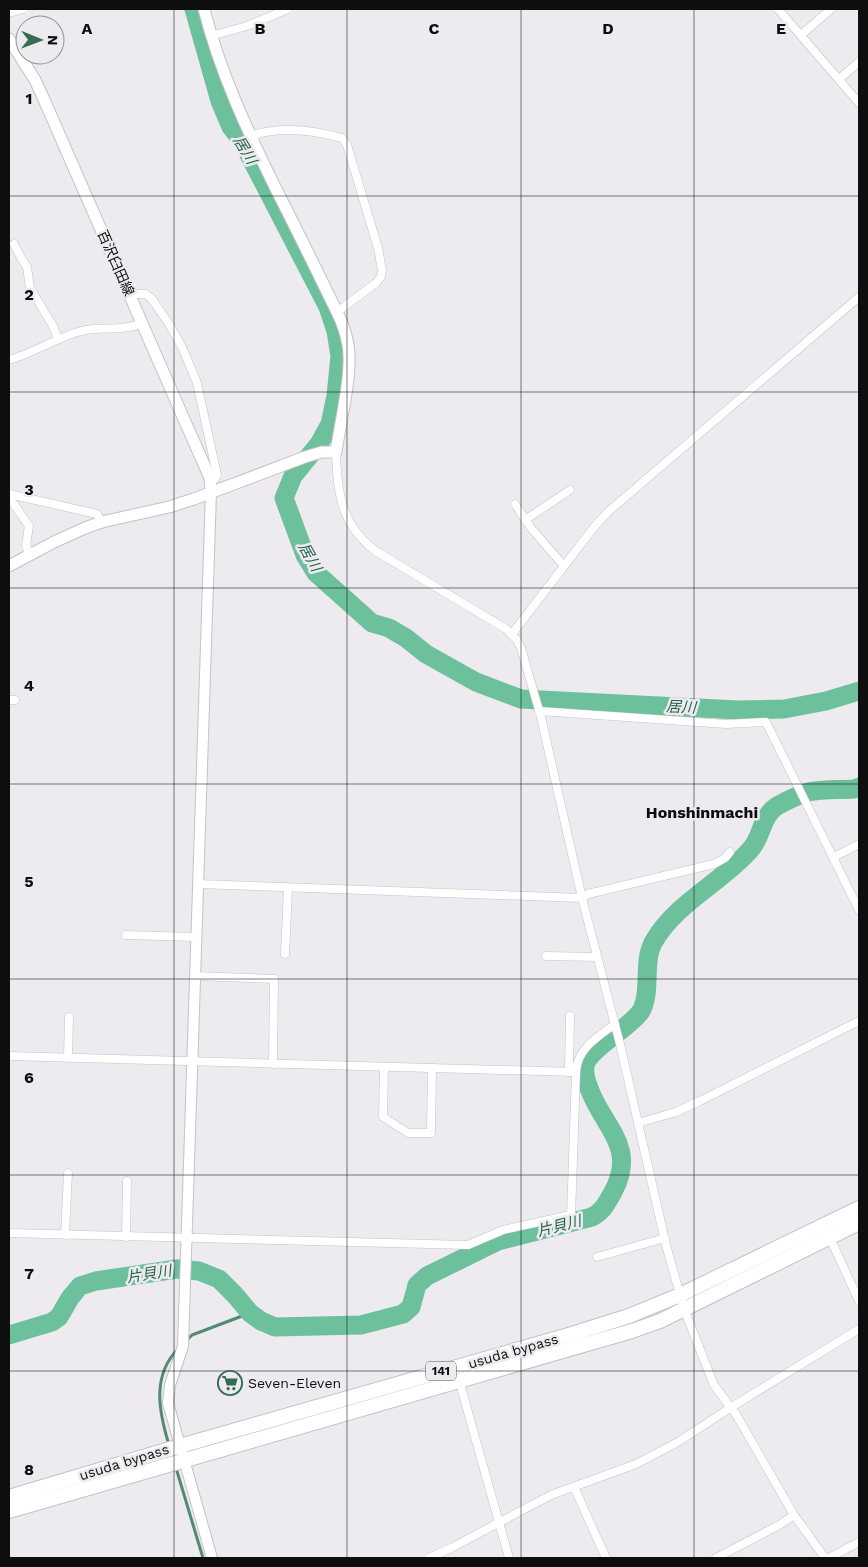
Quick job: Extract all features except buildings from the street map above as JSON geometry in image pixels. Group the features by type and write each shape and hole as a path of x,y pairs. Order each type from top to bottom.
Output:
{"highway":[{"name":"usuda bypass","path":"9,1511 182,1453 629,1316 680,1294 859,1208"},
{"name":"usuda bypass","path":"9,1496 182,1453 459,1380 632,1331 660,1321 859,1223"}],"main road":[{"path":"9,566 70,534 102,522 168,507 211,487 317,453 336,452 350,355 346,333 250,136 229,88 204,9"},
{"name":"百沢臼田線","path":"9,39 42,95 130,294 211,487"}],"street":[{"path":"9,13 23,9"},
{"path":"211,36 247,26 288,9"},
{"path":"778,9 859,103"},
{"path":"801,35 831,9"},
{"path":"839,79 859,62"},
{"path":"250,136 269,132 304,131 342,138 347,145 378,248 382,270 381,278 376,283 337,312"},
{"path":"14,244 27,267 33,295 53,326 58,339"},
{"path":"130,294 146,294 152,299 169,324 191,367 197,383 217,476 211,487 183,1346 171,1378 168,1396 169,1410 212,1558"},
{"path":"512,634 594,527 609,511 859,297"},
{"path":"9,360 49,345 58,339 83,331 125,329 142,323"},
{"path":"336,452 337,479 341,501 349,523 362,541 512,634 521,648 539,709 582,898 620,1044 665,1238 684,1309 714,1386 730,1408 794,1515 825,1558"},
{"path":"525,520 570,490"},
{"path":"9,495 97,514 102,522"},
{"path":"9,495 29,526 26,545 28,555"},
{"path":"515,504 530,528 564,566"},
{"path":"539,709 726,724 766,722 834,856 859,910"},
{"path":"834,856 859,844"},
{"path":"198,884 582,898 588,894 714,864 725,858 730,852"},
{"path":"286,954 288,888"},
{"path":"126,935 196,937"},
{"path":"546,956 598,957"},
{"path":"195,976 274,979 274,1064"},
{"path":"9,1233 468,1246 503,1230 571,1215 572,1072 570,1016"},
{"path":"68,1058 70,1017"},
{"path":"638,1123 676,1112 692,1105 859,1021"},
{"path":"572,1072 581,1054 592,1041 615,1026"},
{"path":"9,1056 572,1072"},
{"path":"384,1067 383,1117 408,1133 431,1133 432,1068"},
{"path":"65,1235 68,1173"},
{"path":"126,1181 126,1237"},
{"path":"597,1257 665,1238"},
{"path":"830,1238 859,1301"},
{"path":"429,1558 551,1495 636,1464 678,1442 859,1329"},
{"path":"459,1380 508,1558"},
{"path":"574,1488 606,1558"},
{"path":"716,1558 781,1524 794,1515"},
{"path":"830,1558 859,1542"}],"waterway":[{"name":"居川","path":"194,9 220,101 231,127 242,141 328,307 336,331 340,356 336,396 330,424 319,444 293,476 284,498 305,555 316,573 372,623 389,628 406,638 426,654 476,682 521,699 738,710 784,709 826,701 859,691"},
{"name":"片貝川","path":"9,1335 52,1322 59,1317 70,1298 80,1286 96,1281 177,1269 199,1271 219,1279 250,1313 261,1321 275,1327 361,1325 403,1314 411,1307 417,1285 427,1276 498,1241 592,1217 599,1212 613,1192 620,1176 622,1162 620,1149 615,1137 588,1085 585,1066 593,1053 628,1025 641,1011 646,995 648,958 654,941 675,915 726,873 750,850 768,815 777,806 808,792 854,789 859,787"},
{"path":"187,1340 192,1335 250,1313"},
{"path":"169,1445 160,1407 161,1382 164,1370 179,1348"},
{"path":"176,1468 203,1558"}],"place":[{"name":"Seven-Eleven","path":"230,1383"}],"district":[{"name":"Honshinmachi","path":"702,812"}]}
